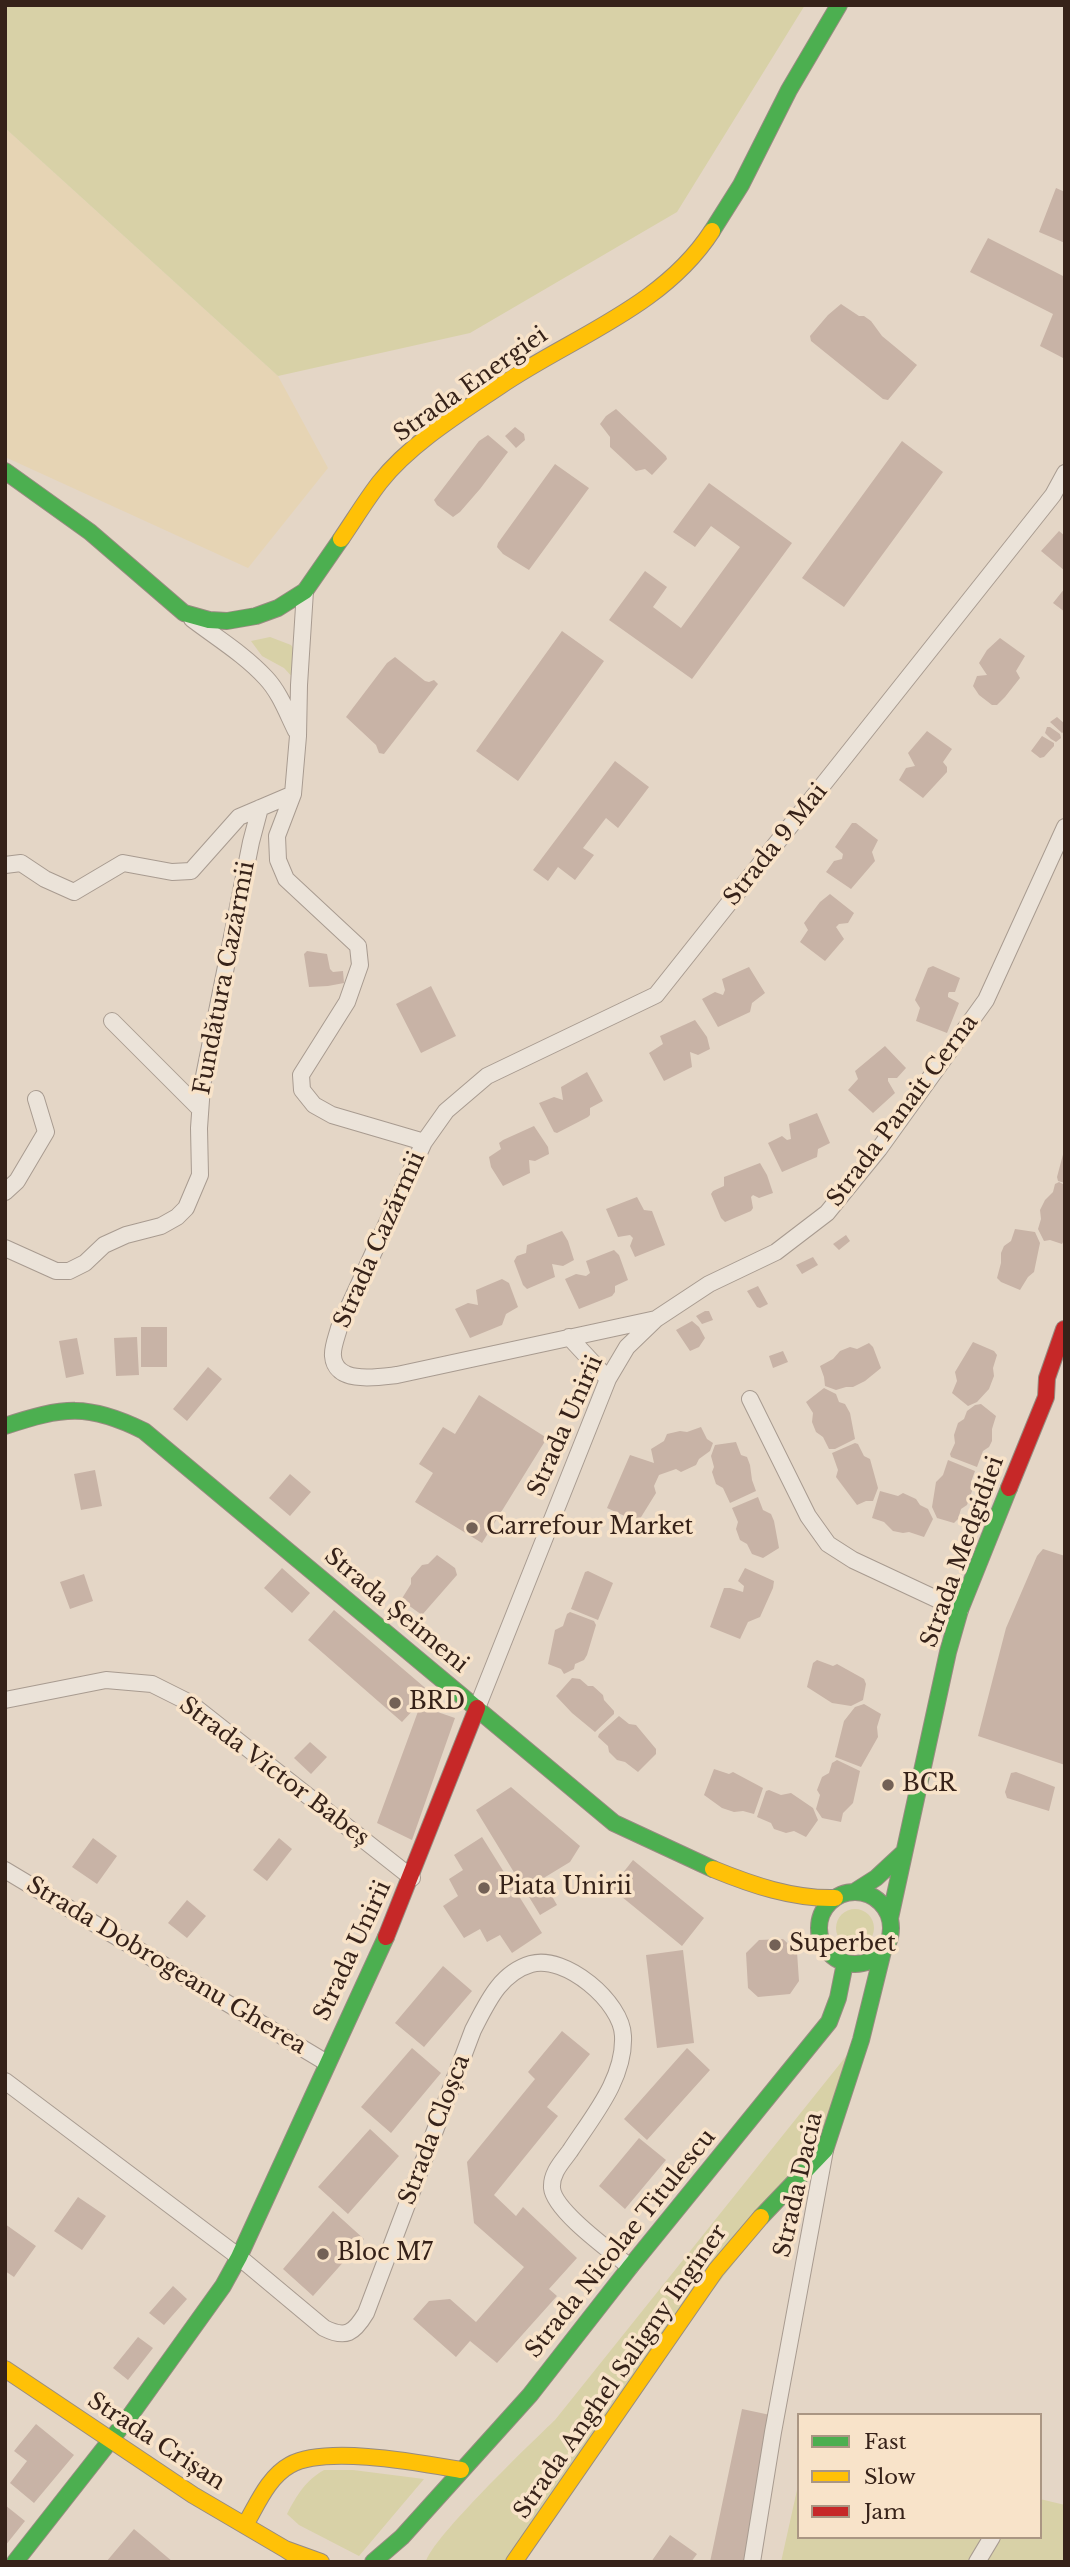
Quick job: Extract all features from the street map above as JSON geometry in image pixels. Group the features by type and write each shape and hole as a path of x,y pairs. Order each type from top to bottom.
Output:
{"main road":[{"name":"Strada Energiei","path":"306,591 381,481 410,451 501,385 648,298 676,275 701,248 741,185 789,90 839,5"},
{"path":"5,471 90,531 184,613 209,620 247,618 278,608 306,591"},
{"name":"Strada Medgidiei","path":"890,1918 948,1652 960,1610 1046,1397 1047,1378 1065,1329 1065,1319"},
{"path":"1046,1397 1065,1383"},
{"name":"Strada Șeimeni","path":"5,1426 62,1409 90,1409 118,1416 144,1431 614,1824 672,1852 792,1897 817,1900 835,1898"},
{"name":"Strada Unirii","path":"15,2562 111,2440 223,2286 239,2257 412,1878 477,1708"},
{"path":"854,1892 866,1893 876,1899 890,1918 889,1941 883,1951 866,1963 845,1963 828,1952 819,1933 822,1913 835,1898 854,1892 876,1878 905,1850"},
{"name":"Strada Șeimeni","path":"792,1897 814,1916 819,1933"},
{"name":"Strada Dacia","path":"825,2150 862,2040 883,1951"},
{"name":"Strada Nicolae Titulescu","path":"373,2562 401,2537 530,2395 630,2267 830,2022 845,1963"},
{"name":"Strada Anghel Saligny Inginer","path":"514,2562 716,2270 778,2197 825,2150"},
{"name":"Strada Crișan","path":"5,2369 192,2495 305,2562"},
{"path":"244,2525 277,2476 289,2465 302,2459 331,2456 461,2470"},
{"name":"Strada Nicolae Titulescu","path":"389,2562 401,2537"},
{"name":"Strada Crișan","path":"285,2549 321,2562"}],"street":[{"name":"Strada 9 Mai","path":"424,1142 446,1111 487,1076 656,995 1038,515 1065,473"},
{"path":"5,865 21,863 45,879 75,892 122,863 172,872 191,871 239,817 293,794 306,591"},
{"path":"184,613 267,678 280,697 298,736"},
{"name":"Strada Cazărmii","path":"293,794 277,836 278,860 286,879 358,946 360,965 347,1002 300,1075 302,1090 314,1105 332,1115 424,1142 339,1328 333,1356 337,1365 348,1376 368,1378 397,1375 656,1319"},
{"name":"Fundătura Cazărmii","path":"5,1248 56,1271 69,1271 85,1263 104,1245 126,1235 161,1226 186,1208 200,1175 200,1109 208,1046 260,808"},
{"name":"Strada Panait Cerna","path":"656,1319 709,1284 776,1252 827,1213 879,1149 986,1000 1065,827"},
{"path":"112,1021 200,1109"},
{"path":"5,1192 17,1181 46,1132 36,1099"},
{"name":"Strada Unirii","path":"477,1708 607,1379 627,1347 656,1319"},
{"path":"569,1337 607,1379"},
{"path":"750,1399 808,1516 828,1544 853,1560 960,1610"},
{"name":"Strada Victor Babeș","path":"5,1700 106,1680 152,1684 190,1703 412,1878"},
{"name":"Strada Dobrogeanu Gherea","path":"5,1870 327,2063"},
{"name":"Strada Cloșca","path":"5,2081 239,2257 324,2328 335,2334 348,2334 366,2313 473,2030 491,1994 508,1975 532,1963 552,1964 571,1972 602,1992 616,2014 623,2035 618,2069 602,2102 553,2176 552,2191 560,2205 630,2267"},
{"name":"Strada Dacia","path":"752,2562 825,2150"},
{"path":"977,2562 991,2539"}],"shaded area":[{"path":"5,5 805,5 677,212 470,333 278,376 5,128"},
{"path":"5,128 278,376 328,468 248,568 5,457"},
{"path":"270,637 291,645 303,663 296,681 284,668 262,656 251,641"},
{"path":"855,1909 868,1915 874,1928 868,1941 855,1947 842,1941 836,1928 842,1915"},
{"path":"867,2030 815,2160 676,2337 514,2562 426,2562 432,2550 463,2513 555,2420"},
{"path":"324,2470 353,2470 424,2479 359,2556 299,2525 287,2514 302,2489"},
{"path":"797,2490 797,2539 1042,2539 1042,2499 1065,2505 1065,2562 781,2562"}],"building":[{"path":"1056,188 1065,192 1065,243 1039,232"},
{"path":"988,238 1065,277 1065,359 1040,346 1053,314 970,272"},
{"path":"841,304 871,321 882,336 917,365 888,400 883,399 811,341 810,336"},
{"path":"616,409 666,456 667,459 652,475 645,469 636,471 610,447 610,437 600,424"},
{"path":"515,427 524,434 525,440 516,448 505,436"},
{"path":"488,435 508,452 480,489 453,517 434,500 479,441"},
{"path":"902,441 943,472 844,607 802,578"},
{"path":"555,464 589,488 529,570 503,554 497,547"},
{"path":"709,483 792,543 692,679 609,620 645,571 667,587 653,607 681,628 740,547 711,526 695,547 673,532"},
{"path":"1059,531 1065,536 1065,571 1041,551"},
{"path":"1065,588 1065,612 1053,603"},
{"path":"562,631 604,661 518,781 476,751"},
{"path":"1000,638 1025,656 1016,671 1020,678 997,705 992,705 979,695 973,686 977,676 987,675 979,663 987,650"},
{"path":"395,657 425,681 434,680 438,684 384,754 379,753 376,745 346,717 387,663"},
{"path":"1057,717 1065,724 1065,731 1062,733 1050,722"},
{"path":"1047,727 1060,734 1061,738 1056,742 1051,739 1045,733"},
{"path":"927,731 952,749 943,762 947,772 923,798 899,780 906,768 915,766 908,753"},
{"path":"1042,736 1054,743 1054,746 1040,758 1031,751"},
{"path":"615,761 649,787 618,828 606,818 583,848 594,855 575,880 558,867 548,881 533,870"},
{"path":"852,823 856,823 878,840 872,852 875,861 851,889 826,872 834,861 842,859 843,854 835,847"},
{"path":"830,894 854,913 848,923 836,927 844,939 825,961 800,942 808,930 804,923 820,902"},
{"path":"307,951 327,954 330,969 333,972 343,971 344,983 309,987 304,954"},
{"path":"933,966 960,978 955,992 948,994 948,997 959,1003 947,1033 916,1021 920,1008 915,1000 928,968"},
{"path":"749,967 765,993 752,1003 750,1012 718,1027 702,999 715,992 723,995 725,990 722,979"},
{"path":"431,986 456,1036 421,1053 396,1004"},
{"path":"695,1020 707,1037 710,1049 698,1055 690,1052 692,1067 664,1081 649,1053 663,1044 660,1036"},
{"path":"885,1046 906,1068 897,1078 888,1078 895,1093 873,1113 848,1090 858,1079 855,1071"},
{"path":"587,1072 603,1101 590,1108 588,1117 557,1133 554,1132 539,1103 554,1097 563,1100 561,1087"},
{"path":"817,1113 830,1143 818,1149 817,1157 782,1172 768,1143 782,1136 787,1140 791,1139 789,1124"},
{"path":"534,1126 548,1147 549,1154 535,1161 529,1160 530,1173 503,1186 491,1167 489,1157 501,1149 499,1143 503,1140"},
{"path":"1065,1147 1065,1183 1058,1181 1057,1177"},
{"path":"760,1163 773,1193 759,1198 753,1195 751,1211 725,1222 711,1194 724,1186 724,1177"},
{"path":"1059,1182 1065,1185 1065,1238 1062,1244 1044,1241 1038,1229 1040,1210 1053,1192 1055,1184"},
{"path":"637,1197 644,1210 652,1211 665,1245 635,1257 630,1246 633,1238 630,1235 618,1237 606,1209"},
{"path":"1015,1229 1035,1232 1040,1243 1034,1272 1020,1290 997,1278 1001,1253 1004,1246 1011,1241"},
{"path":"562,1231 574,1260 563,1266 552,1264 555,1277 527,1289 514,1261 517,1256 526,1253 527,1245"},
{"path":"846,1235 850,1241 839,1250 833,1244"},
{"path":"614,1250 619,1255 628,1280 615,1286 612,1296 579,1309 565,1279 576,1274 586,1276 590,1273 586,1261"},
{"path":"813,1257 818,1265 802,1274 796,1265"},
{"path":"502,1279 509,1283 518,1307 506,1314 502,1325 470,1338 455,1309 468,1303 478,1305 476,1290"},
{"path":"758,1286 768,1304 760,1308 747,1291"},
{"path":"709,1311 713,1320 702,1324 696,1316"},
{"path":"692,1321 705,1338 699,1347 690,1351 676,1330"},
{"path":"141,1327 167,1327 167,1367 141,1367"},
{"path":"137,1337 139,1375 116,1376 114,1338"},
{"path":"77,1338 84,1374 66,1378 59,1341"},
{"path":"973,1342 997,1355 989,1389 977,1402 968,1406 952,1393 957,1381 955,1372"},
{"path":"869,1343 881,1368 853,1387 836,1390 825,1386 820,1366 833,1359 840,1351 850,1347 857,1349"},
{"path":"783,1351 788,1362 773,1368 769,1356"},
{"path":"208,1367 222,1379 187,1421 173,1409"},
{"path":"824,1388 836,1394 839,1402 845,1404 850,1413 855,1439 835,1449 829,1449 823,1437 816,1432 812,1422 813,1413 806,1402"},
{"path":"479,1395 547,1438 482,1543 415,1502 433,1473 419,1464 443,1427 455,1434"},
{"path":"981,1404 996,1416 992,1441 983,1451 977,1467 951,1457 950,1454 958,1423 964,1419 967,1411"},
{"path":"701,1427 707,1439 713,1443 710,1451 699,1459 696,1465 681,1472 676,1469 659,1475 654,1486 656,1493 638,1522 607,1508 630,1455 654,1463 651,1449 664,1441 667,1434"},
{"path":"736,1442 741,1455 747,1457 756,1491 730,1503 723,1488 716,1484 711,1456 715,1445"},
{"path":"855,1443 864,1456 870,1459 878,1488 873,1501 857,1505 836,1477 838,1470 832,1453"},
{"path":"948,1460 975,1471 967,1505 961,1509 954,1523 937,1518 932,1507 936,1482 943,1475"},
{"path":"95,1470 102,1506 81,1510 74,1474"},
{"path":"290,1474 311,1492 290,1516 269,1498"},
{"path":"880,1491 898,1496 903,1493 928,1509 933,1519 924,1537 893,1531 884,1522 872,1518"},
{"path":"758,1497 763,1510 771,1514 774,1521 779,1548 763,1558 752,1554 747,1544 740,1540 736,1529 738,1522 732,1508"},
{"path":"1043,1549 1065,1556 1065,1765 978,1736 1006,1628 1037,1556"},
{"path":"437,1555 455,1568 457,1575 422,1615 401,1600 411,1584 411,1578 422,1565 428,1564"},
{"path":"282,1568 310,1593 292,1613 264,1588"},
{"path":"745,1568 774,1581 760,1617 748,1622 740,1639 710,1627 724,1588 743,1592 744,1586 738,1581"},
{"path":"585,1572 613,1583 598,1620 571,1609"},
{"path":"84,1574 93,1601 70,1609 60,1582"},
{"path":"334,1610 430,1692 402,1722 308,1640"},
{"path":"570,1612 594,1621 596,1625 584,1660 564,1674 561,1669 548,1664 555,1630 563,1626"},
{"path":"817,1660 833,1666 837,1664 864,1679 866,1684 863,1700 851,1706 832,1703 807,1687 813,1663"},
{"path":"572,1678 593,1686 614,1711 595,1732 556,1696"},
{"path":"864,1704 881,1714 877,1727 878,1737 861,1767 835,1757 844,1721 855,1707"},
{"path":"420,1706 455,1718 412,1840 377,1823"},
{"path":"619,1716 629,1724 636,1725 656,1749 656,1754 638,1772 625,1762 617,1760 598,1737"},
{"path":"310,1742 327,1757 311,1774 294,1758"},
{"path":"837,1760 860,1771 853,1803 843,1813 841,1822 822,1818 816,1809 820,1795 817,1790 822,1777 829,1773 832,1763"},
{"path":"714,1769 729,1774 733,1772 763,1788 754,1814 722,1808 704,1795"},
{"path":"1016,1772 1055,1787 1049,1811 1007,1798 1005,1792 1011,1773"},
{"path":"511,1787 580,1846 570,1862 542,1879 557,1905 540,1915 476,1810"},
{"path":"766,1791 781,1795 791,1793 813,1808 818,1820 806,1837 794,1831 786,1833 774,1829 771,1823 757,1817"},
{"name":"Piata Unirii","path":"482,1837 542,1933 512,1953 500,1935 487,1942 480,1929 464,1938 443,1906 458,1896 449,1879 463,1870 454,1855"},
{"path":"93,1838 117,1856 97,1884 72,1867"},
{"path":"279,1838 292,1849 267,1881 253,1870"},
{"path":"633,1860 704,1918 682,1946 611,1888"},
{"path":"187,1900 206,1916 187,1938 168,1923"},
{"path":"783,1939 797,1952 799,1981 790,1994 758,1997 748,1988 746,1953 759,1940"},
{"path":"683,1950 694,2043 657,2048 646,1955"},
{"path":"443,1966 472,1991 424,2047 395,2023"},
{"path":"562,2031 590,2054 547,2107 558,2116 494,2195 516,2216 523,2207 577,2258 549,2289 557,2296 497,2363 470,2341 456,2357 413,2319 429,2301 450,2299 476,2322 524,2267 474,2223 467,2162 535,2079 528,2072"},
{"path":"412,2048 441,2073 391,2133 361,2107"},
{"path":"687,2048 710,2070 647,2140 624,2119"},
{"path":"370,2129 399,2156 348,2214 318,2187"},
{"path":"639,2138 666,2160 625,2209 599,2186"},
{"path":"78,2197 106,2216 82,2250 54,2231"},
{"name":"Bloc M7","path":"333,2211 364,2239 313,2296 283,2269"},
{"path":"5,2224 36,2246 14,2277 5,2271"},
{"path":"173,2286 187,2299 164,2325 149,2313"},
{"path":"138,2337 153,2348 128,2380 113,2368"},
{"path":"742,2409 775,2416 745,2562 710,2562"},
{"path":"36,2424 74,2455 34,2503 10,2483 27,2461 14,2451"},
{"path":"5,2505 25,2521 5,2546"},
{"path":"134,2529 173,2562 106,2562"},
{"path":"670,2535 697,2554 691,2562 651,2562"}],"traffic: fast":[{"path":"712,231 741,185 789,90 839,5"},
{"path":"5,471 90,532 184,613 209,620 227,621 256,616 278,608 305,591 341,539"},
{"path":"5,1426 43,1415 75,1411 107,1416 144,1431 614,1823 713,1869"},
{"path":"890,1918 948,1652 960,1610 1009,1488"},
{"path":"854,1892 876,1878 904,1852"},
{"path":"855,1892 875,1898 885,1908 891,1928 885,1948 875,1958 855,1964 835,1958 825,1948 819,1928 825,1908 835,1898 855,1892"},
{"path":"15,2562 132,2413 223,2286 239,2257 386,1937"},
{"path":"761,2217 825,2150 861,2040 883,1951"},
{"path":"373,2562 402,2537 530,2395 829,2022 838,1998 845,1963"}],"traffic: slow":[{"path":"341,539 380,482 421,442 452,418 528,368 642,301 692,257 712,231"},
{"path":"713,1869 773,1890 835,1898"},
{"path":"514,2562 716,2270 761,2217"},
{"path":"5,2369 193,2495 285,2549"},
{"path":"245,2525 275,2477 290,2465 306,2459 326,2456 374,2457 461,2470"},
{"path":"305,2562 285,2549 321,2562"}],"traffic: jam":[{"path":"1009,1488 1046,1397 1047,1378 1064,1329"},
{"path":"386,1937 477,1708"}],"place":[{"name":"Carrefour Market","path":"472,1528"},
{"name":"BRD","path":"395,1703"},
{"name":"BCR","path":"888,1785"},
{"name":"Piata Unirii","path":"484,1888"},
{"name":"Superbet","path":"775,1945"},
{"name":"Bloc M7","path":"323,2254"}]}
